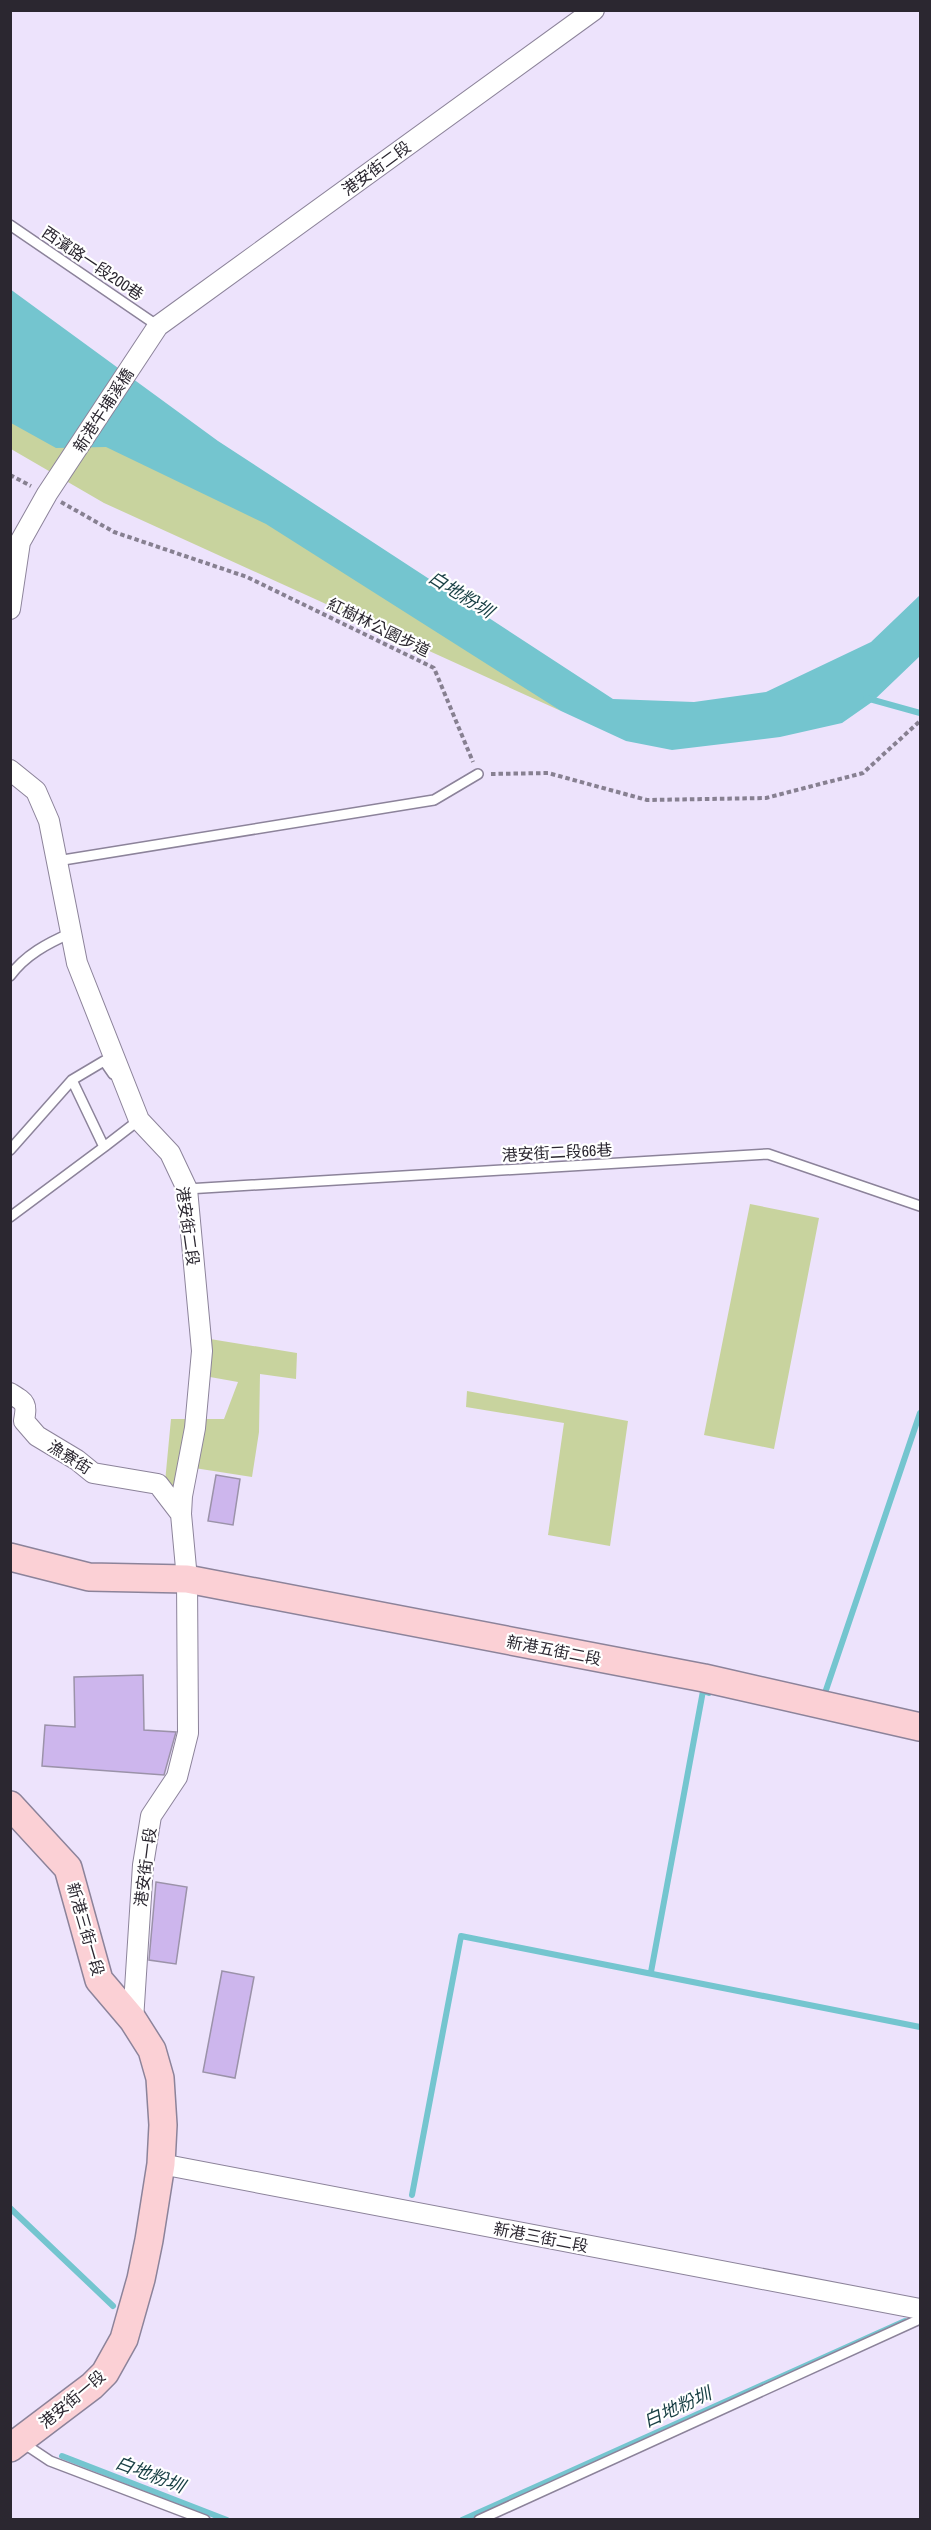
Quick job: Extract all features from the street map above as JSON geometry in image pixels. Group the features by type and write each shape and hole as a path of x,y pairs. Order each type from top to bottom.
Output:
{"street":[{"name":"港安街二段","path":"158,326 594,10"},
{"name":"新港牛埔溪橋","path":"47,494 158,326"},
{"path":"10,609 20,542 47,494"},
{"name":"港安街二段","path":"10,770 36,791 49,821 77,963 139,1120 170,1153 187,1189 202,1350 195,1428 182,1497 181,1514 187,1579"},
{"name":"漁寮街","path":"10,1393 23,1401 26,1406 24,1421 37,1436 77,1460 93,1473 158,1484 181,1514"},
{"name":"新港五街二段","path":"10,1557 89,1577 187,1579 704,1678 921,1728"},
{"name":"港安街一段","path":"133,2020 143,1865 151,1816 177,1777 188,1733 187,1579"},
{"name":"新港三街一段","path":"10,1805 68,1868 99,1980 133,2020 152,2050 160,2078 163,2125 161,2164"},
{"name":"港安街一段","path":"16,2445 92,2386 105,2373 124,2339 141,2279 161,2164"},
{"name":"新港三街二段","path":"161,2164 921,2309"}],"lane":[{"name":"西濱路一段200巷","path":"10,225 158,326"},
{"path":"57,861 434,800 478,774"},
{"path":"10,976 18,965 40,949 71,933"},
{"path":"10,1150 72,1080 104,1061 130,1098"},
{"path":"72,1080 104,1147"},
{"path":"10,1217 139,1120"},
{"name":"港安街二段66巷","path":"187,1189 768,1154 921,1206"},
{"path":"479,2520 921,2319"},
{"path":"16,2445 50,2461 205,2520"}],"path":[{"name":"紅樹林公園步道","path":"10,475 114,532 247,577 434,668 478,774"},
{"path":"478,774 548,772 647,800 766,798 863,772 921,721"}],"shaded area":[{"path":"10,289 218,441 613,699 694,702 766,692 871,642 920,595 920,656 872,702 842,723 780,737 672,750 626,741 561,711 266,524 106,447 56,448 11,423"},
{"path":"11,344 273,501 561,711 104,503 11,449"},
{"path":"750,1204 819,1218 774,1449 704,1435"},
{"path":"210,1339 297,1353 296,1379 260,1374 259,1432 252,1477 188,1467 181,1512 163,1503 171,1419 224,1419 238,1382 210,1377"},
{"path":"467,1391 628,1421 610,1546 548,1535 564,1423 466,1407"}],"building":[{"path":"216,1475 240,1479 233,1525 208,1521"},
{"path":"143,1675 144,1730 176,1732 164,1775 42,1766 45,1725 75,1727 74,1677"},
{"path":"156,1882 187,1887 176,1964 149,1960"},
{"path":"222,1971 254,1977 235,2078 203,2072"}],"waterway":[{"path":"866,698 920,713"},
{"path":"826,1690 920,1413"},
{"path":"651,1972 703,1691 709,1693"},
{"path":"412,2195 461,1936 920,2027"},
{"name":"白地粉圳","path":"10,2208 113,2306"},
{"name":"白地粉圳","path":"462,2520 905,2321"},
{"name":"白地粉圳","path":"62,2456 227,2520"}]}
